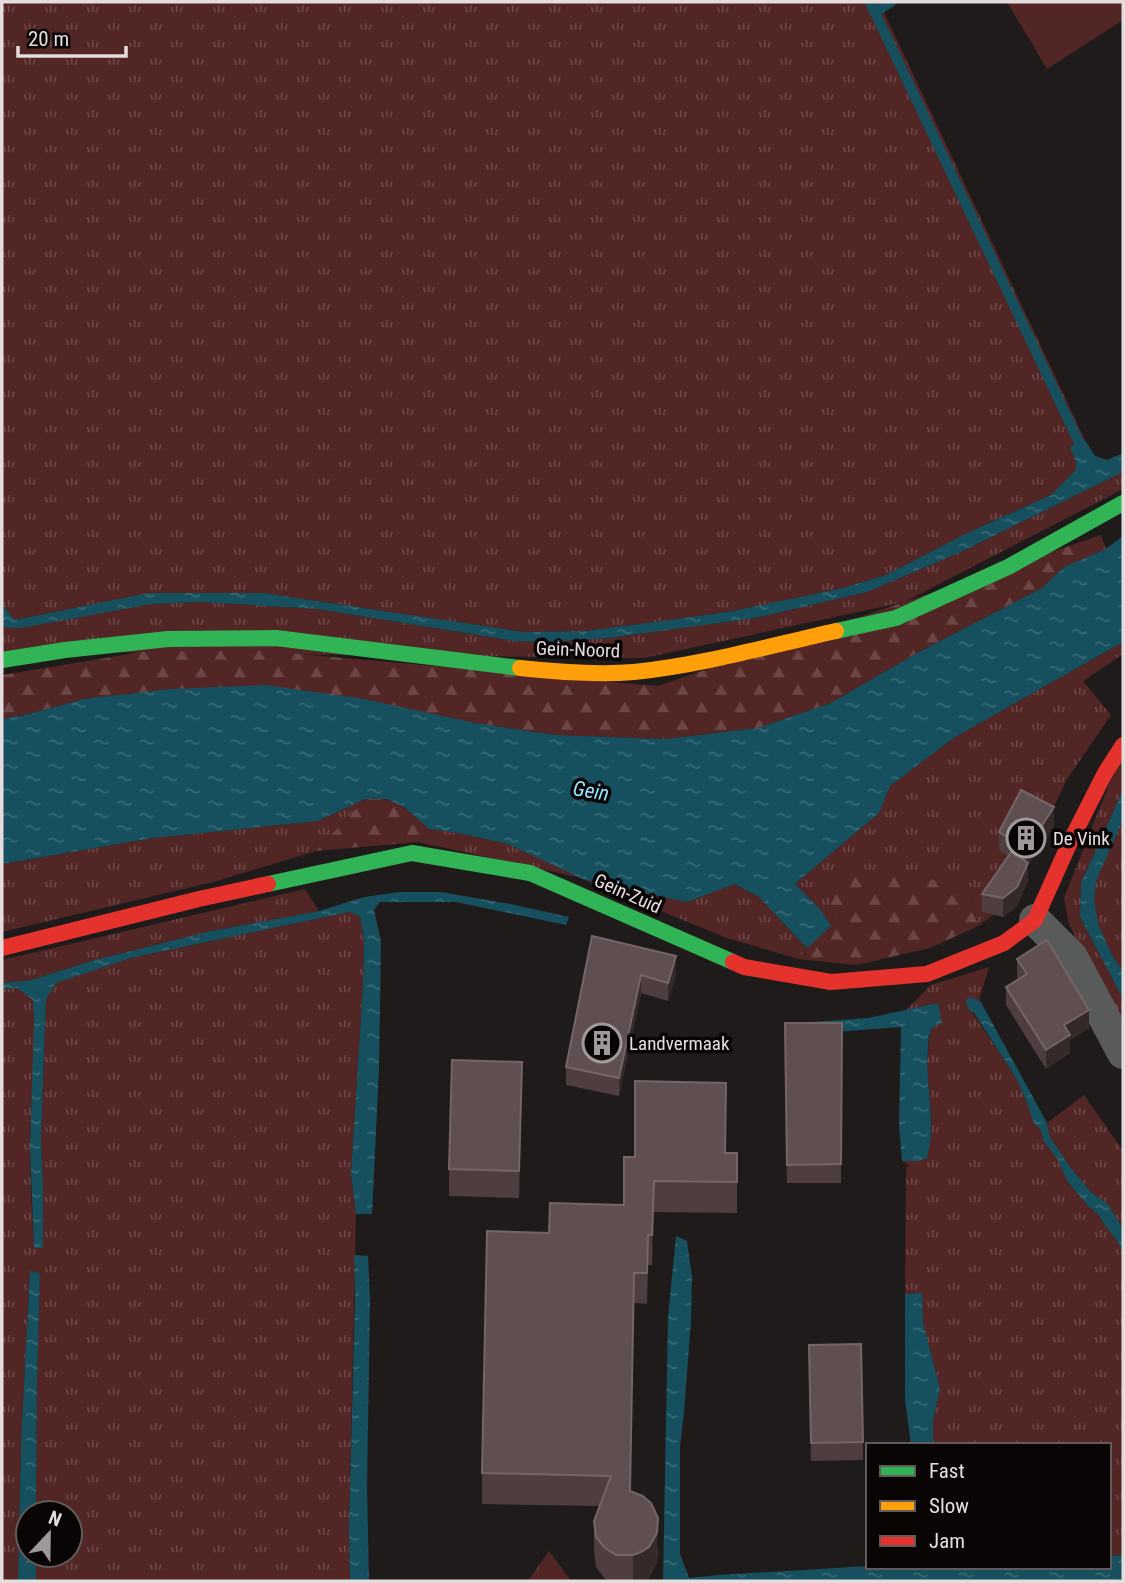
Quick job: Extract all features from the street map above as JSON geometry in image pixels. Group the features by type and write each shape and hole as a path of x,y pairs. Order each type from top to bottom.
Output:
{"street":[{"name":"Gein-Noord","path":"2,660 168,639 276,638 532,669 596,673 674,667 896,618 1008,567 1123,503"},
{"name":"Gein-Zuid","path":"2,948 199,899 412,853 530,873 744,967 831,982 927,974 1004,943 1035,920 1070,842 1105,773 1123,745"},
{"path":"1035,920 1072,957 1123,1053"}],"green space":[{"path":"879,2 1085,440 1071,447 1076,470 1051,495 969,532 886,575 843,588 733,611 663,621 584,631 525,632 263,593 148,593 15,620 4,607 2,599 2,3"},
{"path":"1007,2 1123,2 1123,20 1047,69"},
{"path":"1123,472 1123,489 904,602 644,658 2,651 2,627 151,604 199,602 318,609 514,641 546,642 609,638 755,618 867,592 961,552"},
{"path":"1101,535 1106,549 1064,567 1042,588 917,653 831,703 758,728 665,739 556,735 475,723 170,689 84,699 2,719 2,675 142,652 253,650 658,686"},
{"path":"1123,642 1123,654 1083,681 1111,715 1067,779 1008,904 978,926 970,890 834,910 831,926 820,909 795,884 879,813 890,786 955,737"},
{"path":"1123,749 1123,790 1081,883 1080,917 1123,999 1123,1032 1069,924 1064,898"},
{"path":"365,799 316,851 213,882 2,932 2,864 153,838 318,821"},
{"path":"365,799 387,799 404,807 429,829 418,842 316,851"},
{"path":"1123,820 1123,972 1100,929 1094,892 1101,866"},
{"path":"429,829 508,844 582,878 418,842"},
{"path":"890,868 970,890 978,926 930,948 856,965 799,959 831,925 834,910 822,882"},
{"path":"585,880 687,902 735,884 759,897 807,948 799,959 727,938"},
{"path":"305,889 319,911 211,931 95,960 31,980 2,983 2,960"},
{"path":"349,912 360,915 364,940 363,985 351,1174 356,1214 350,1581 36,1581 36,1569 84,1569 84,1499 36,1499 40,1273 30,1272 20,1499 14,1499 14,1569 18,1569 18,1581 2,1581 2,989 17,988 33,999 31,1196 34,1247 43,1248 41,1140 46,999 56,983 131,958"},
{"path":"989,967 979,1000 972,998 972,1012 1016,1078 1034,1124 1041,1130 1043,1140 1058,1160 1067,1181 1098,1214 1118,1242 1123,1255 1123,1555 1111,1556 1111,1443 933,1443 933,1421 940,1389 923,1322 922,1293 905,1294 908,1165 902,1161 919,1161 932,1129 927,1065 930,1032 938,1003 906,1010 931,985"},
{"path":"1084,1095 1123,1151 1123,1229 1108,1204 1091,1192 1050,1137 1047,1123"},
{"path":"549,1551 571,1581 528,1581"}],"water":[{"path":"1085,440 1095,456 1107,460 1123,453 1123,472 961,552 867,592 755,618 609,638 546,642 514,641 318,609 199,602 151,604 21,628 2,627 2,599 4,607 15,620 148,593 263,593 525,632 584,631 733,611 843,588 886,575 969,532 1051,495 1076,470 1070,447"},
{"name":"Gein","path":"1123,536 1123,642 955,737 890,786 879,813 795,884 820,909 831,926 807,948 759,897 735,884 687,902 585,880 508,844 429,829 404,807 387,799 365,799 318,821 153,838 2,864 2,719 84,699 170,689 265,685 364,699 475,723 556,735 665,739 758,728 831,703 917,653 1042,588 1064,567 1106,549"},
{"path":"1123,790 1123,820 1096,881 1094,900 1098,924 1123,972 1123,999 1080,917 1081,883"},
{"path":"400,892 441,892 569,917 566,925 456,902 380,902 374,910 381,941 379,1068 372,1214 356,1214 351,1174 364,940 360,916 349,912 131,958 56,983 46,999 41,1140 43,1248 34,1248 30,1148 33,1000 17,988 2,989 2,983 31,980 95,960 211,931 319,911 364,897"},
{"path":"969,997 982,1004 1047,1123 1050,1137 1091,1192 1108,1204 1123,1229 1123,1254 1118,1242 1098,1214 1067,1181 1058,1160 1043,1140 1041,1130 1034,1124 1016,1078 974,1013 968,1009 966,1001"},
{"path":"938,1003 942,1023 934,1026 931,1031 928,1049 931,1131 927,1158 902,1161 899,1126 901,1027 794,1035 793,1029 797,1023 868,1018"},
{"path":"676,1236 687,1241 692,1277 691,1321 680,1446 680,1554 689,1578 866,1566 866,1569 1111,1569 1111,1556 1123,1555 1123,1579 663,1581 668,1317"},
{"path":"354,1255 368,1256 369,1581 350,1581"},
{"path":"30,1271 40,1273 36,1499 20,1499"},
{"path":"922,1293 923,1322 940,1389 933,1421 933,1443 911,1443 905,1399 905,1294"},
{"path":"18,1569 36,1569 36,1581 18,1581"}],"building":[{"path":"1021,790 1054,807 1027,849 999,832"},
{"path":"1012,851 1028,863 1017,887 1003,898 982,894"},
{"name":"Landvermaak","path":"592,936 676,956 668,983 641,975 619,1078 566,1067"},
{"path":"1047,940 1089,1010 1064,1025 1070,1035 1046,1050 1006,987 1027,974 1017,959"},
{"path":"785,1023 842,1023 841,1164 787,1165"},
{"path":"452,1060 522,1062 519,1171 449,1169"},
{"path":"635,1081 726,1083 725,1153 737,1153 737,1182 654,1181 652,1235 648,1235 647,1273 634,1273 630,1491 643,1496 651,1503 658,1518 657,1533 649,1547 641,1552 616,1555 605,1548 596,1537 594,1521 611,1476 482,1473 487,1231 549,1233 550,1203 624,1205 624,1157 635,1157"},
{"path":"861,1344 863,1442 811,1443 809,1345"}],"waterway":[{"path":"870,2 1085,455"},
{"path":"875,12 891,2"}],"traffic: fast":[{"path":"836,631 896,618 1008,567 1123,503"},
{"path":"2,660 168,639 276,638 520,668"},
{"path":"268,884 412,853 530,873 733,962"}],"traffic: slow":[{"path":"520,668 577,673 634,672 710,660 836,631"}],"traffic: jam":[{"path":"733,962 744,967 831,982 927,974 1004,943 1035,920 1070,842 1105,773 1123,745"},
{"path":"2,948 268,884"}],"place":[{"name":"De Vink","path":"1026,838"},
{"name":"Landvermaak","path":"602,1043"}]}
